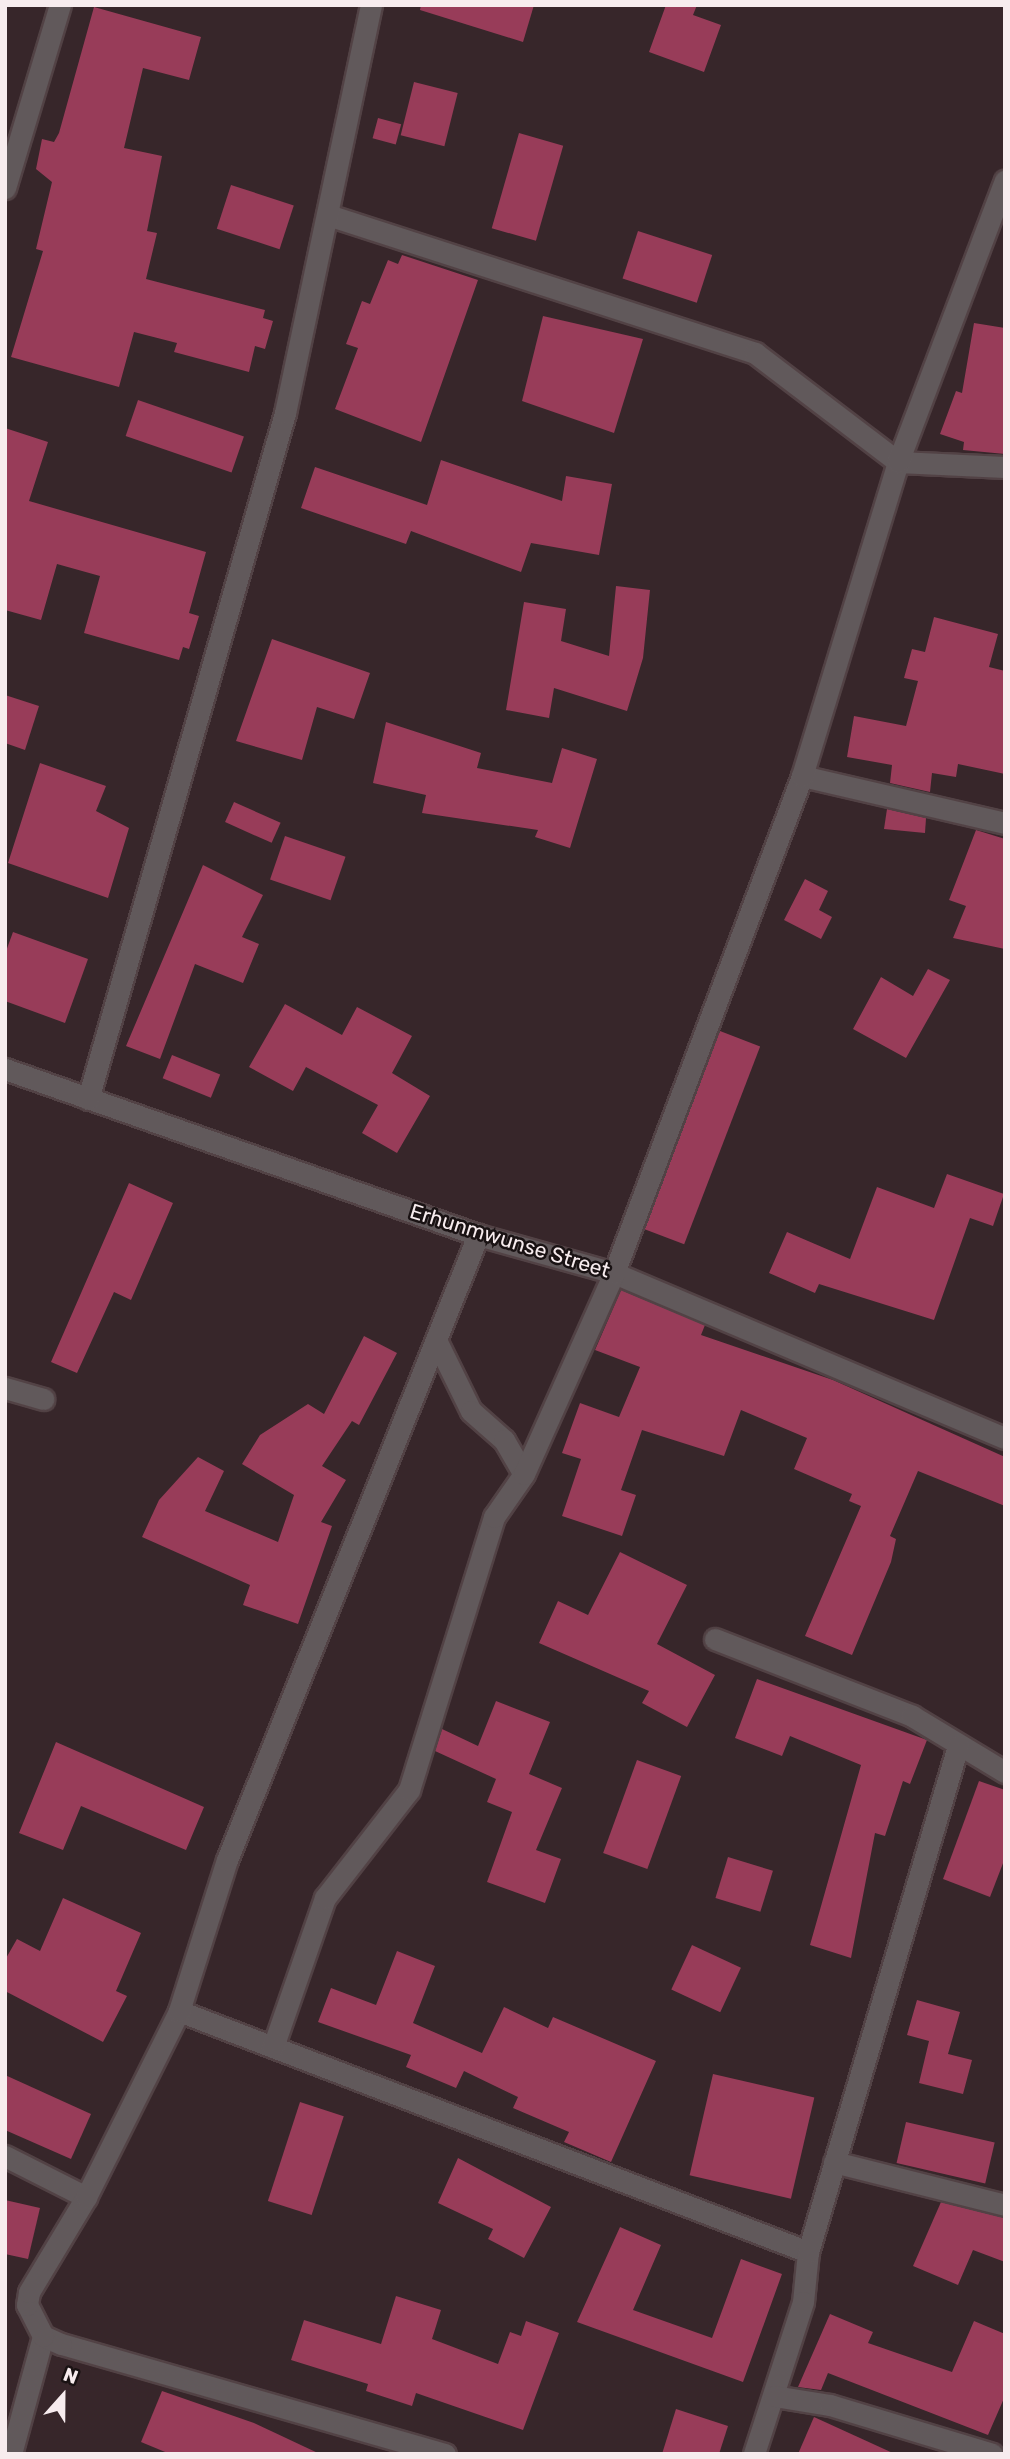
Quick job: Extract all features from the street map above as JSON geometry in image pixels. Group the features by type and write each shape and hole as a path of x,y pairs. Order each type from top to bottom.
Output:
{"street":[{"path":"5,188 60,5"},
{"path":"88,1099 285,413 331,216 371,5"},
{"path":"273,2047 325,1898 409,1790 494,1517 524,1474 614,1273 802,776 898,462 1005,181"},
{"path":"331,216 755,353 898,462 1005,467"},
{"path":"802,776 1005,823"},
{"name":"Erhunmwunse Street","path":"5,1069 478,1235 614,1273 1005,1438"},
{"path":"445,2454 43,2336 33,2322 29,2292 86,2197 179,2011 227,1860 478,1235"},
{"path":"436,1340 471,1411 504,1440 524,1474"},
{"path":"5,1388 43,1399"},
{"path":"715,1639 912,1716 1005,1772"},
{"path":"754,2454 803,2302 808,2252 958,1746"},
{"path":"179,2011 808,2252"},
{"path":"5,2156 86,2197"},
{"path":"834,2162 1005,2206"},
{"path":"11,2454 43,2336"},
{"path":"774,2396 830,2405 992,2454"}],"building":[{"path":"421,5 534,5 523,42 420,10"},
{"path":"666,5 697,5 693,15 721,25 704,72 649,52"},
{"path":"94,7 201,37 189,80 143,68 124,148 162,156 147,231 157,233 146,279 265,310 263,318 273,321 265,349 255,346 249,372 174,352 177,343 134,332 119,387 11,357 43,251 36,249 52,182 36,169 42,139 54,142 59,133"},
{"path":"414,82 458,93 444,146 401,135"},
{"path":"378,118 401,124 396,144 373,138"},
{"path":"519,133 563,146 536,241 492,228"},
{"path":"231,185 294,205 280,249 217,229"},
{"path":"638,231 712,255 697,303 623,279"},
{"path":"402,255 478,280 421,442 335,409 358,348 346,344 362,301 370,304 388,260 398,264"},
{"path":"543,316 643,339 614,433 522,401"},
{"path":"974,323 1005,328 1005,454 963,450 964,442 940,434 956,391 962,393"},
{"path":"138,400 244,436 232,472 126,436"},
{"path":"5,428 48,442 29,501 206,552 189,613 199,616 189,649 183,647 179,660 84,633 100,576 57,564 41,620 5,610"},
{"path":"441,460 562,501 566,476 612,484 599,555 531,543 521,572 411,531 406,544 301,508 315,467 427,505"},
{"path":"616,586 650,590 643,658 627,711 554,688 549,718 506,710 524,602 566,609 561,641 609,656"},
{"path":"934,617 998,634 989,667 1005,671 1005,774 958,764 956,777 932,773 930,792 890,783 892,765 847,757 854,716 906,726 918,681 904,678 912,649 925,652"},
{"path":"272,639 370,673 354,719 317,707 302,760 236,741"},
{"path":"5,695 39,706 25,750 5,743"},
{"path":"386,722 481,753 477,768 552,783 562,748 597,759 570,848 535,837 538,830 422,813 426,795 373,783"},
{"path":"40,763 106,786 96,811 129,828 108,898 8,863"},
{"path":"234,802 281,823 272,843 225,822"},
{"path":"887,809 926,818 925,833 884,829"},
{"path":"976,830 1005,839 1005,949 953,938 966,906 949,900"},
{"path":"285,836 346,857 331,900 270,879"},
{"path":"203,865 263,895 242,937 259,944 243,983 195,964 160,1059 126,1046"},
{"path":"805,879 828,891 819,910 832,917 821,939 784,920"},
{"path":"13,932 88,959 65,1023 5,1001 5,954"},
{"path":"928,969 950,980 906,1058 853,1029 881,977 913,996"},
{"path":"285,1004 342,1035 357,1007 412,1036 392,1073 430,1096 397,1153 362,1133 378,1105 306,1067 293,1091 249,1067"},
{"path":"720,1031 760,1046 684,1244 644,1229"},
{"path":"172,1055 220,1074 211,1098 163,1078"},
{"path":"947,1174 1004,1194 993,1226 970,1218 934,1320 819,1284 815,1293 769,1273 787,1232 850,1259 877,1187 934,1208"},
{"path":"129,1183 173,1203 131,1300 114,1292 77,1373 51,1362"},
{"path":"621,1290 705,1325 701,1335 833,1380 1005,1457 1005,1506 918,1471 890,1536 896,1539 891,1562 852,1655 805,1636 861,1506 849,1501 852,1494 794,1469 807,1438 741,1410 724,1456 642,1430 621,1490 636,1495 622,1536 562,1516 581,1459 562,1453 580,1403 619,1417 640,1367 595,1350"},
{"path":"364,1336 397,1353 359,1425 352,1421 322,1466 346,1480 321,1522 332,1526 298,1624 243,1605 250,1585 142,1537 159,1500 198,1457 224,1471 205,1511 278,1542 294,1495 242,1464 260,1435 308,1404 324,1414"},
{"path":"620,1552 687,1585 657,1644 715,1675 687,1727 642,1703 649,1691 539,1643 558,1601 588,1615"},
{"path":"757,1679 927,1740 910,1784 903,1781 885,1836 875,1833 851,1958 810,1945 861,1765 790,1736 782,1756 735,1738"},
{"path":"496,1701 550,1722 529,1774 562,1788 536,1850 561,1859 545,1903 487,1882 512,1812 487,1802 496,1779 435,1751 442,1729 478,1746"},
{"path":"56,1742 204,1807 186,1850 81,1806 63,1850 19,1833"},
{"path":"637,1760 681,1776 647,1869 603,1853"},
{"path":"979,1781 1005,1790 1005,1858 990,1897 943,1879"},
{"path":"728,1857 773,1871 760,1912 715,1898"},
{"path":"63,1898 141,1933 116,1991 127,1996 103,2042 5,1991 5,1960 17,1939 40,1951"},
{"path":"692,1945 741,1968 720,2012 671,1989"},
{"path":"397,1951 435,1966 413,2023 482,2053 504,2007 548,2028 553,2017 656,2061 611,2162 564,2142 569,2132 513,2108 518,2097 464,2071 456,2088 406,2067 411,2055 318,2022 331,1988 376,2005"},
{"path":"917,2000 960,2012 948,2054 972,2060 963,2094 919,2083 929,2041 907,2035"},
{"path":"713,2074 814,2097 791,2199 690,2175"},
{"path":"5,2075 91,2114 71,2159 5,2130"},
{"path":"300,2102 344,2116 312,2215 268,2201"},
{"path":"906,2122 995,2142 985,2183 897,2163"},
{"path":"458,2158 551,2207 524,2258 488,2239 493,2229 438,2203"},
{"path":"5,2200 40,2208 28,2259 5,2254"},
{"path":"941,2202 1005,2218 1005,2262 973,2250 958,2285 913,2266"},
{"path":"620,2227 661,2245 633,2310 712,2338 741,2259 782,2274 743,2382 577,2322"},
{"path":"396,2296 441,2310 432,2339 498,2364 510,2332 521,2336 526,2321 559,2333 523,2430 416,2393 412,2406 366,2391 368,2384 291,2360 304,2320 381,2344"},
{"path":"830,2314 873,2332 868,2343 952,2372 974,2321 1005,2334 1005,2396 988,2435 828,2373 821,2390 798,2387"},
{"path":"162,2391 254,2423 320,2454 170,2454 141,2442"},
{"path":"676,2409 728,2426 719,2454 662,2454"},
{"path":"814,2417 895,2454 798,2454"}]}
